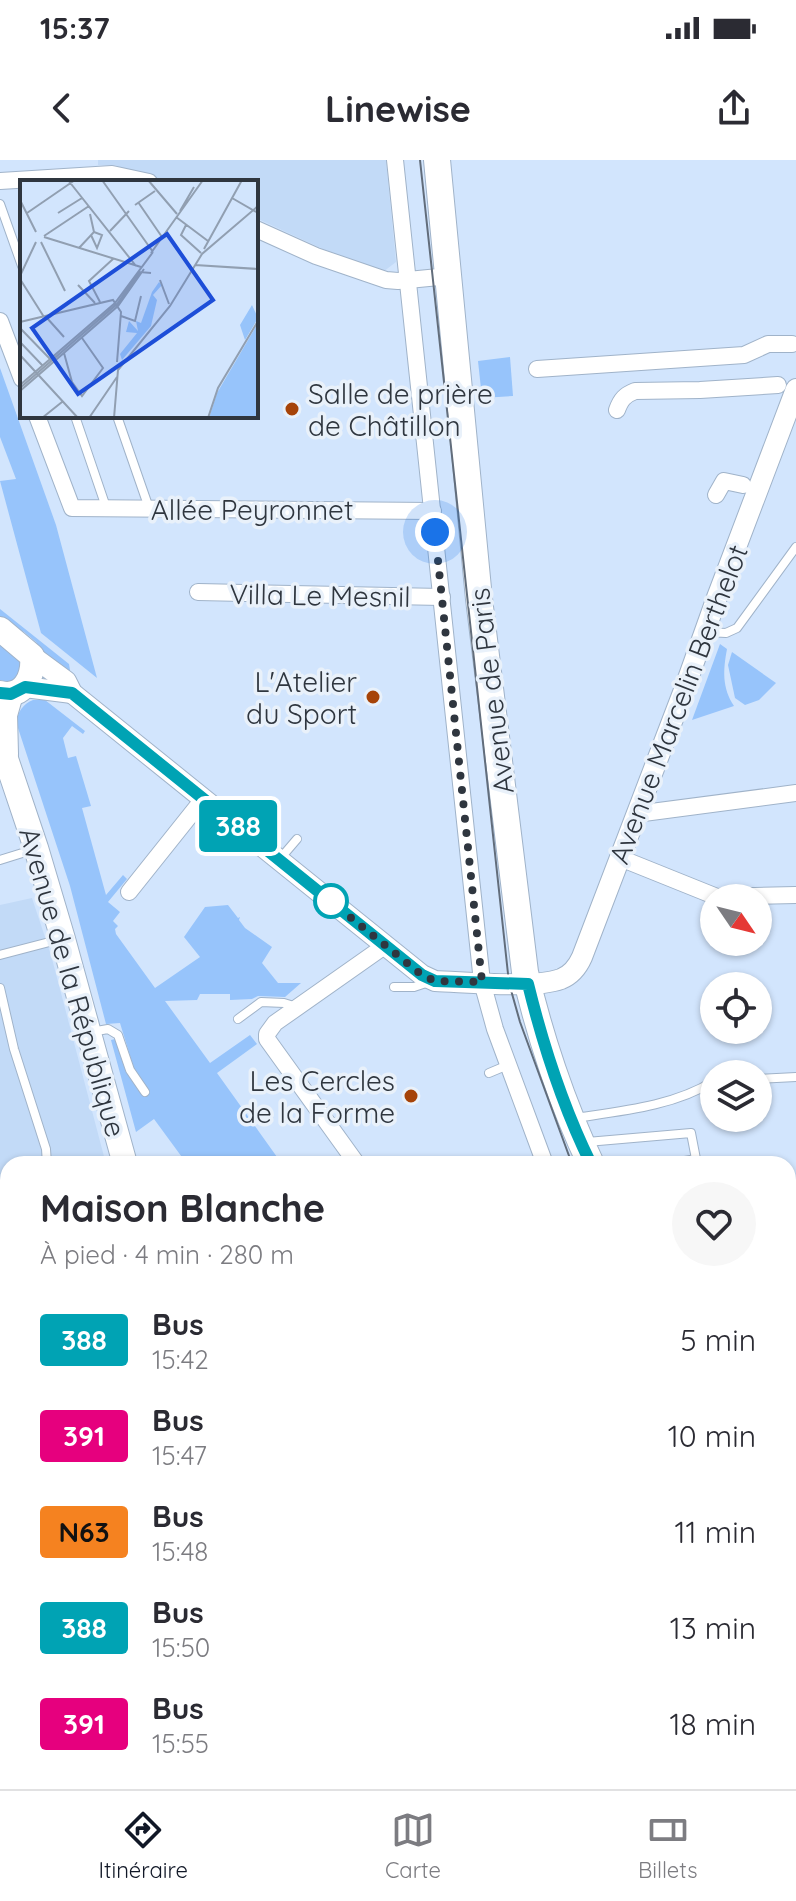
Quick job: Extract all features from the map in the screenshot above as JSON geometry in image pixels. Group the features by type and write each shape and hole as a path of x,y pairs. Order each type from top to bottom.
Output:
{"main road":[{"name":"Avenue de Paris","path":"437,160 479,599 528,984 581,1142"},
{"path":"0,630 32,656"},
{"name":"Avenue de la République","path":"32,656 32,672 12,691 5,715 3,747 63,939 123,1156"}],"street":[{"name":"Avenue de Paris","path":"395,160 482,982 495,1029 542,1156"},
{"path":"50,180 112,174 140,180"},
{"path":"258,230 316,256 386,280 449,276"},
{"path":"0,321 20,374"},
{"path":"537,369 744,355 768,344 794,344"},
{"path":"617,410 621,400 635,391 790,388"},
{"name":"Avenue Marcelin Berthelot","path":"435,981 528,984 564,978 578,965 706,632 751,488 790,423 790,388"},
{"name":"Allée Peyronnet","path":"38,418 72,508 433,511"},
{"path":"716,495 724,481 751,488"},
{"name":"Villa Le Mesnil","path":"198,592 442,597"},
{"path":"32,656 66,681 72,693 279,860 422,975 435,981"},
{"path":"12,691 72,693"},
{"path":"636,814 796,793"},
{"path":"129,892 204,798"},
{"path":"620,858 717,897 796,895"},
{"path":"351,1156 267,1039 267,1034 270,1028 297,1007 386,945"}],"lane":[{"path":"0,204 20,260"},
{"path":"76,418 106,507"},
{"path":"118,418 149,508"},
{"path":"706,632 726,633 737,628 796,547"},
{"path":"279,860 297,839"},
{"path":"0,860 36,848"},
{"path":"0,955 63,939"},
{"path":"394,987 414,987 435,981"},
{"path":"0,988 18,1063 46,1156"},
{"path":"238,1019 261,1002 297,1007"},
{"path":"90,1032 108,1029 118,1035 130,1070 145,1092"},
{"path":"489,1073 508,1065"},
{"path":"772,1078 796,1077"},
{"path":"581,1142 656,1104 700,1090"},
{"path":"581,1142 691,1133 695,1156"}],"shaded area":[{"path":"98,160 386,160 396,262 379,275 258,219 258,180 156,180 115,165 98,165"},
{"path":"510,357 513,396 482,398 478,361"},
{"path":"0,368 56,525 97,678 41,633 0,481 16,479 0,437"},
{"path":"0,609 69,664 70,670 46,659 36,642 0,619"},
{"path":"0,644 22,663 20,672 13,680 0,680"},
{"path":"720,644 727,649 724,679 734,706 692,720"},
{"path":"732,652 776,683 759,700 745,705 735,698 728,665"},
{"path":"33,700 45,700 85,731 83,734 72,726 63,738 68,758 76,756 91,806 82,808 106,895 123,875 127,879 108,902 120,912 113,921 118,926 116,934 155,988 200,957 184,937 205,907 228,905 240,917 245,928 272,947 262,963 278,983 301,983 285,997 258,996 230,1000 230,994 200,994 197,1000 165,1001 210,1063 250,1035 257,1044 217,1073 276,1156 181,1156 154,1119 136,1132 111,1040 115,1039 126,1072 141,1094 148,1089 134,1069 120,1023 106,1024 70,886 17,725 26,704"},
{"path":"32,898 51,955 104,1156 0,1156 0,905"}],"tram line":[{"path":"420,160 509,983 520,1022 569,1156"}],"bus line":[{"name":"388","path":"0,693 11,694 25,687 72,693 422,975 435,981 528,984 571,1119 587,1156"}],"place":[{"name":"Salle de prière de Châtillon","path":"292,409"},
{"name":"L'Atelier du Sport","path":"373,697"},
{"name":"Les Cercles de la Forme","path":"411,1096"}],"route":[{"path":"331,901 324,896 422,975 435,981 482,982 435,532"}]}
